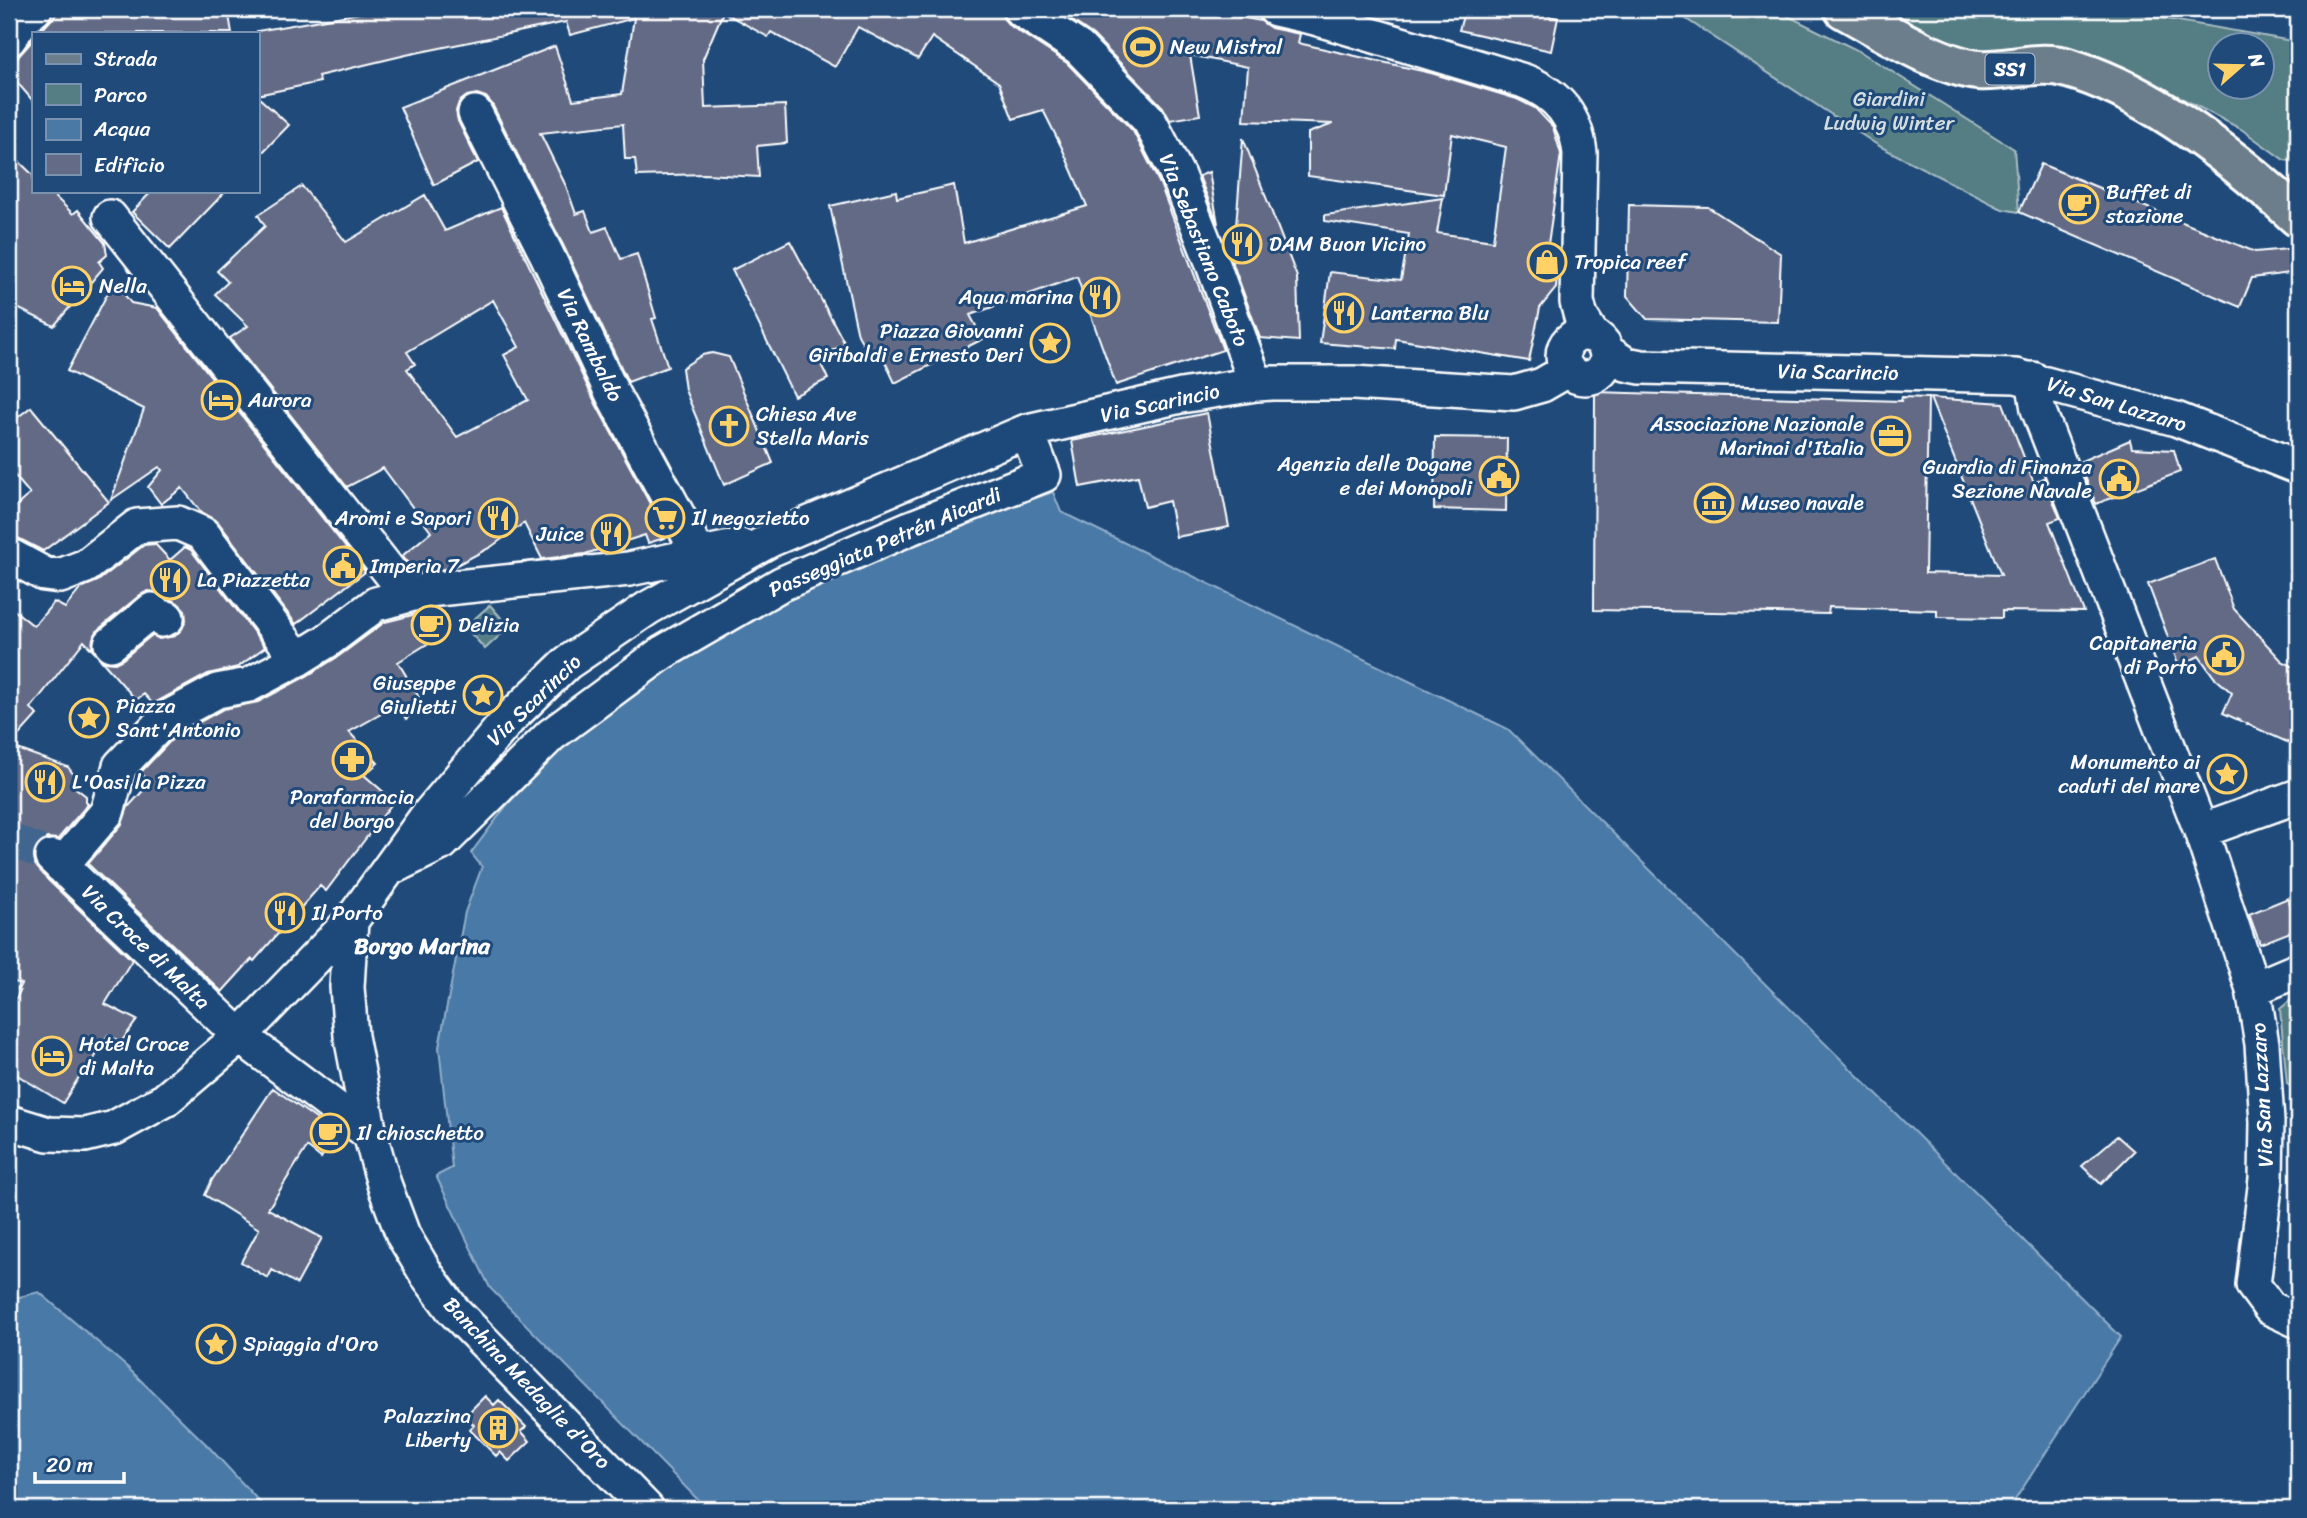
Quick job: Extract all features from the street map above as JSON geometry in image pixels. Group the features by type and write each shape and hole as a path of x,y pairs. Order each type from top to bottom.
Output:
{"main road":[{"name":"SS1","path":"1844,9 1923,51 1975,70 1999,71 2045,65 2064,66 2087,74 2156,108 2176,121 2245,170 2298,217"}],"street":[{"path":"9,39 23,19 35,9"},
{"name":"Via Sebastiano Caboto","path":"1020,9 1079,48 1149,121 1182,188 1256,384"},
{"path":"1275,9 1315,18 1524,81 1551,94 1562,105 1578,136 1580,152 1577,302 1592,357"},
{"name":"Via Rambaldo","path":"475,113 547,255 613,395 704,564"},
{"path":"110,217 408,595"},
{"name":"Via Scarincio","path":"57,862 107,812 120,766 165,719 217,691 249,685 298,659 376,604 440,588 704,564 770,540 1027,431 1181,396 1256,384 1353,383 1514,393 1542,385 1592,357 1641,367 1998,374 2033,379"},
{"name":"Via San Lazzaro","path":"2298,467 2176,419 2033,379 2038,409 2201,831 2253,989 2262,1045 2267,1122 2266,1179 2253,1285 2270,1308 2298,1321"},
{"name":"Passeggiata Petrén Aicardi","path":"391,868 442,843 551,735 662,653 781,584 910,528 1044,475 1027,431"},
{"path":"9,555 44,574 60,576 86,566 137,526 166,522 190,526 203,534 298,659"},
{"name":"Via Scarincio","path":"9,1122 48,1134 85,1135 114,1128 165,1100 240,1035 351,921 427,816 508,720 567,663 648,608 704,564"},
{"path":"629,569 646,580 651,590 648,608"},
{"path":"111,644 152,610 162,620 167,618"},
{"path":"2201,831 2298,796"},
{"name":"Via Croce di Malta","path":"57,862 240,1035"},
{"path":"351,921 347,986 351,1036 370,1134"},
{"path":"2253,989 2298,970"},
{"path":"240,1035 370,1134"},
{"name":"Banchina Medaglie d'Oro","path":"370,1134 384,1184 403,1235 446,1301 647,1509"}],"green space":[{"name":"Giardini Ludwig Winter","path":"1671,9 1774,9 1861,52 2014,149 2019,212 2002,209 1879,146"},
{"name":"Giardini Ludwig Winter","path":"1880,9 2110,9 2241,32 2206,32 2206,102 2276,102 2276,38 2298,42 2298,162 2284,160 2241,129 2120,66 2085,51 2067,47 1996,52 1974,50 1947,42"},
{"path":"490,605 509,627 485,649 465,627"},
{"path":"2298,994 2298,1092 2287,1084 2280,1009"}],"water":[{"path":"1053,492 1061,512 1508,729 2121,1337 2009,1509 707,1509 490,1288 436,1176 452,1168 439,1047 465,912 482,867 471,853 507,805 559,749 635,689 734,626 794,592 929,535"},
{"path":"39,1292 127,1367 207,1445 266,1509 9,1509 9,1296 15,1298"}],"building":[{"path":"61,9 228,9 232,32 40,32"},
{"path":"383,9 1001,9 1003,18 1009,25 1067,63 1133,131 1160,184 1223,350 1116,385 1077,277 970,315 983,339 895,383 881,353 871,358 858,335 830,206 896,191 897,198 954,185 964,243 1087,206 1062,148 1043,110 1013,119 999,83 932,37 918,59 858,27 835,67 771,32 768,37 723,12 703,59 705,108 785,105 787,143 757,146 759,177 705,174 637,176 635,159 625,159 623,124 540,133 566,186 576,214 585,211 593,232 607,227 621,259 637,254 656,318 652,319 668,367 628,382 492,104 486,97 477,94 467,96 459,102 456,111 458,121 478,162 434,185 400,107 555,46 573,100 622,94 634,18 570,35 566,22 406,55 318,76 320,82 259,95 257,31"},
{"path":"1055,9 1199,9 1261,21 1271,28 1300,34 1298,43 1431,73 1517,99 1535,108 1553,127 1561,154 1547,251 1558,256 1556,288 1540,308 1529,361 1396,339 1395,349 1320,343 1330,272 1401,280 1409,234 1325,221 1325,215 1443,198 1437,233 1493,241 1506,147 1452,134 1444,195 1308,176 1308,133 1333,124 1244,121 1248,67 1190,55 1200,115 1170,120 1163,107 1093,35"},
{"path":"1465,9 1520,9 1558,18 1551,51 1459,30"},
{"path":"32,41 32,100 9,73 9,67"},
{"path":"259,98 289,125 259,156"},
{"path":"1243,138 1297,277 1299,341 1260,338 1233,264"},
{"path":"9,152 32,174 32,192 50,192 73,214 78,210 105,243 107,255 99,262 103,268 54,326 9,304"},
{"path":"2041,164 2255,252 2298,248 2298,272 2252,278 2240,307 2019,212"},
{"path":"1209,172 1218,224 1199,176"},
{"path":"302,186 346,242 425,195 445,231 501,207 596,404 668,537 648,543 645,535 585,554 542,559 524,523 491,547 451,568 416,573 402,556 431,532 383,468 347,487 230,338 248,326 215,294 228,282 217,271 265,226 258,215","holes":["493,300 519,347 504,355 528,400 457,437 407,369 415,364 407,352"]},
{"path":"151,192 225,192 170,249 132,212"},
{"path":"1629,205 1708,207 1781,254 1778,322 1647,319 1627,296"},
{"path":"790,241 845,344 818,358 828,379 794,396 732,270"},
{"path":"114,281 131,303 157,308 365,572 296,624 218,522 201,512 182,488 161,504 148,487 162,470 159,467 111,500 144,409 67,371"},
{"name":"Chiesa Ave Stella Maris","path":"712,353 729,357 773,463 724,485 685,390 682,368 702,355"},
{"path":"1595,392 1901,401 1902,397 1928,398 1925,573 2001,575 1930,398 2003,403 2034,483 2044,478 2060,518 2049,522 2084,612 2002,611 2002,618 1937,617 1937,610 1829,607 1828,614 1594,610"},
{"path":"31,407 109,502 43,551 9,536 9,512 30,494 9,469 9,424"},
{"path":"1207,413 1229,527 1176,537 1169,501 1145,507 1138,476 1080,487 1072,441"},
{"path":"1435,437 1507,438 1506,511 1434,509"},
{"name":"Guardia di Finanza Sezione Navale","path":"2130,440 2132,448 2174,450 2180,472 2096,504 2079,462"},
{"path":"155,544 170,560 185,547 191,550 265,647 238,667 208,674 153,704 144,694 136,700 100,659 115,663 152,635 159,639 175,636 186,620 185,610 178,603 158,592 148,591 98,630 93,638 92,647 95,653 84,641 31,708 37,715 9,746 9,606 34,626 54,602 65,608 81,588 98,581 144,545"},
{"name":"Capitaneria di Porto","path":"2215,559 2234,609 2282,661 2298,669 2298,747 2223,713 2232,693 2214,677 2199,656 2179,666 2148,584"},
{"path":"436,609 444,620 438,623 445,633 398,662 423,704 406,719 397,705 349,732 378,763 364,775 394,801 326,891 320,886 254,961 252,959 222,992 88,864 122,824 128,807 151,782 140,773 176,735 223,709 258,702 307,676 385,622"},
{"path":"9,746 68,767 77,779 73,786 86,796 88,804 58,839 47,838 38,844 33,853 34,863 48,880 132,960 105,1004 137,1020 121,1042 108,1035 84,1076 81,1074 63,1103 9,1070 9,1010 21,984 9,980"},
{"path":"2288,898 2298,929 2260,944 2249,914"},
{"path":"273,1088 337,1134 321,1158 307,1147 268,1209 322,1238 297,1284 272,1270 268,1278 241,1262 259,1229 205,1195 212,1180"},
{"path":"2117,1136 2134,1151 2101,1184 2082,1166"},
{"name":"Palazzina Liberty","path":"485,1396 494,1405 499,1400 526,1427 521,1431 530,1441 509,1461 500,1452 496,1456 470,1430 474,1425 465,1416"}],"tunnel":[{"path":"9,839 52,857"}],"railway":[{"path":"9,330 16,337"}],"place":[{"name":"New Mistral","path":"1143,47"},
{"name":"Buffet di stazione","path":"2079,204"},
{"name":"DAM Buon Vicino","path":"1242,244"},
{"name":"Tropica reef","path":"1547,262"},
{"name":"Nella","path":"72,286"},
{"name":"Aqua marina","path":"1100,297"},
{"name":"Lanterna Blu","path":"1344,313"},
{"name":"Piazza Giovanni Giribaldi e Ernesto Deri","path":"1050,343"},
{"name":"Aurora","path":"221,400"},
{"name":"Chiesa Ave Stella Maris","path":"729,426"},
{"name":"Associazione Nazionale Marinai d'Italia","path":"1891,436"},
{"name":"Agenzia delle Dogane e dei Monopoli","path":"1499,476"},
{"name":"Guardia di Finanza Sezione Navale","path":"2119,479"},
{"name":"Museo navale","path":"1714,503"},
{"name":"Aromi e Sapori","path":"498,518"},
{"name":"Il negozietto","path":"665,518"},
{"name":"Juice","path":"611,534"},
{"name":"Imperia 7","path":"343,566"},
{"name":"La Piazzetta","path":"170,580"},
{"name":"Delizia","path":"431,625"},
{"name":"Capitaneria di Porto","path":"2224,655"},
{"name":"Giuseppe Giulietti","path":"483,695"},
{"name":"Piazza Sant'Antonio","path":"89,718"},
{"name":"Parafarmacia del borgo","path":"352,760"},
{"name":"Monumento ai caduti del mare","path":"2227,774"},
{"name":"L'Oasi la Pizza","path":"45,782"},
{"name":"Il Porto","path":"285,913"},
{"name":"Hotel Croce di Malta","path":"52,1056"},
{"name":"Il chioschetto","path":"330,1133"},
{"name":"Spiaggia d'Oro","path":"216,1344"},
{"name":"Palazzina Liberty","path":"498,1428"}],"district":[{"name":"Borgo Marina","path":"422,946"}]}
